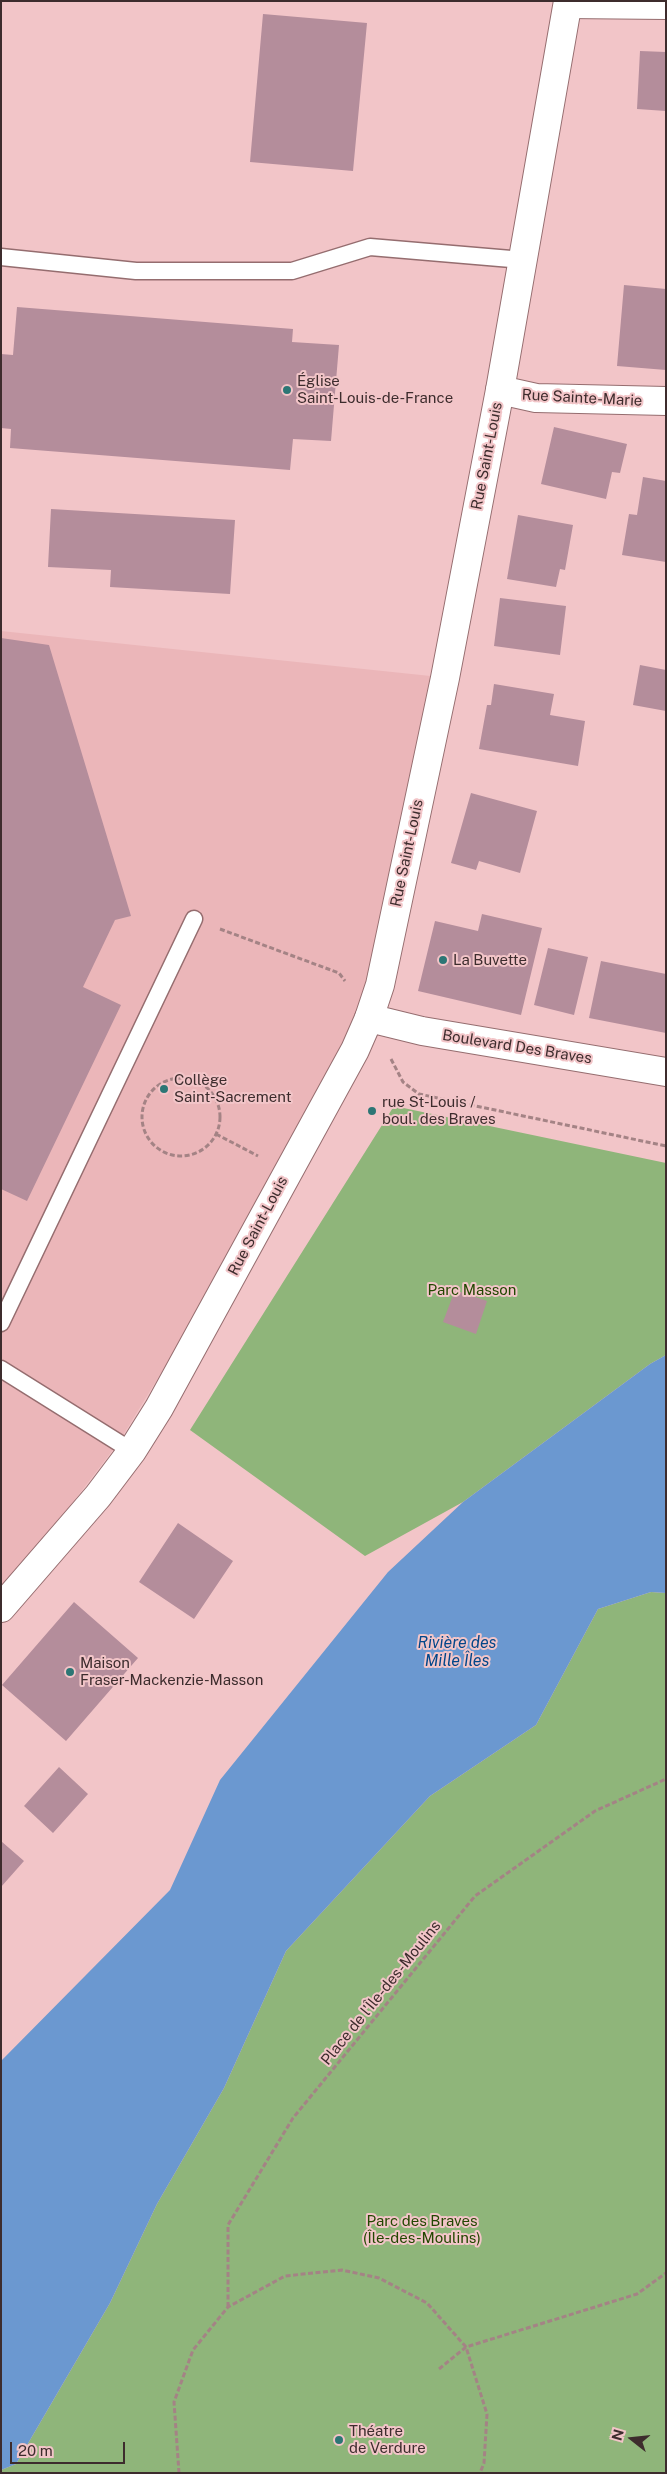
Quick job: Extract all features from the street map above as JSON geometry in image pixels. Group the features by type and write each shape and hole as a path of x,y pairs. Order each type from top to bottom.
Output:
{"main road":[{"path":"568,3 666,4"},
{"name":"Rue Saint-Louis","path":"1,1608 98,1496 132,1452 183,1365 287,1171 355,1050 369,1018 380,985 443,687 500,390 568,3"},
{"name":"Rue Sainte-Marie","path":"500,390 536,398 666,401"},
{"name":"Boulevard Des Braves","path":"369,1018 422,1031 666,1072"}],"lane":[{"path":"1,257 136,271 292,271 370,247 523,260"},
{"path":"1,1323 194,919"},
{"path":"1,1369 132,1452"}],"path":[{"path":"194,919 339,973 369,1018 402,1082 419,1094 666,1146"},
{"path":"178,1078 197,1081 208,1088 215,1098 220,1122 216,1134 208,1145 197,1152 184,1156 171,1155 159,1149 149,1140 143,1128 144,1102 151,1091 160,1083 178,1078"},
{"path":"216,1134 287,1171"},
{"name":"Place de l'Île-des-Moulins","path":"228,2307 228,2225 294,2118 475,1896 595,1812 666,1779"},
{"path":"177,2472 174,2402 193,2350 228,2307 285,2276 342,2270 379,2278 427,2303 466,2347 487,2414 484,2462 480,2473"},
{"path":"439,2369 466,2347 637,2294 666,2274"}],"shaded area":[{"name":"Collège Saint-Sacrement","path":"1,631 440,677 369,1010 197,1314 119,1442 54,1527 1,1589"}],"green space":[{"name":"Parc Masson","path":"394,1106 666,1163 666,1355 650,1364 463,1502 365,1556 190,1430"},
{"name":"Parc des Braves (Île-des-Moulins)","path":"651,1592 666,1593 666,2473 1,2473 1,2470 16,2464 110,2303 157,2204 224,2088 286,1951 430,1796 536,1725 598,1609"}],"water":[{"name":"Rivière des Mille Îles","path":"666,1355 666,1593 651,1592 598,1609 536,1725 430,1796 286,1951 224,2088 157,2204 110,2303 16,2464 1,2470 1,2061 170,1890 220,1780 388,1572 463,1502 650,1364"}],"building":[{"path":"263,14 367,23 353,171 250,162"},
{"path":"640,51 666,52 666,111 637,109"},
{"path":"624,285 666,289 666,370 617,366"},
{"path":"17,307 293,329 292,342 339,345 331,441 293,439 290,470 10,448 11,429 1,428 1,354 13,355"},
{"path":"554,427 627,444 620,473 612,472 606,499 541,484"},
{"path":"643,477 666,481 666,562 622,555 629,514 637,515"},
{"path":"51,509 235,520 230,594 110,587 111,570 48,567"},
{"path":"518,515 573,525 565,570 560,569 556,587 507,579"},
{"path":"500,598 566,606 560,655 494,646"},
{"path":"1,638 49,645 131,916 115,920 83,987 121,1005 27,1201 1,1189"},
{"path":"640,665 666,670 666,711 633,705"},
{"path":"494,684 554,694 550,715 585,721 578,766 479,749 487,705 491,705"},
{"path":"471,793 537,811 520,873 479,861 476,870 451,863"},
{"path":"482,914 542,928 521,1015 418,991 435,921 478,931"},
{"path":"548,948 588,957 574,1015 534,1005"},
{"path":"601,961 666,974 666,1033 589,1018"},
{"path":"455,1290 487,1301 476,1334 443,1322"},
{"path":"178,1523 233,1561 194,1619 139,1582"},
{"name":"Maison Fraser-Mackenzie-Masson","path":"74,1602 138,1658 66,1741 2,1685"},
{"path":"59,1767 88,1794 53,1833 24,1806"},
{"path":"1,1841 24,1861 1,1887"}],"place":[{"name":"Église Saint-Louis-de-France","path":"287,390"},
{"name":"La Buvette","path":"443,960"},
{"name":"Collège Saint-Sacrement","path":"164,1089"},
{"name":"rue St-Louis / boul. des Braves","path":"372,1111"},
{"name":"Maison Fraser-Mackenzie-Masson","path":"70,1672"},
{"name":"Théatre de Verdure","path":"339,2440"}]}
